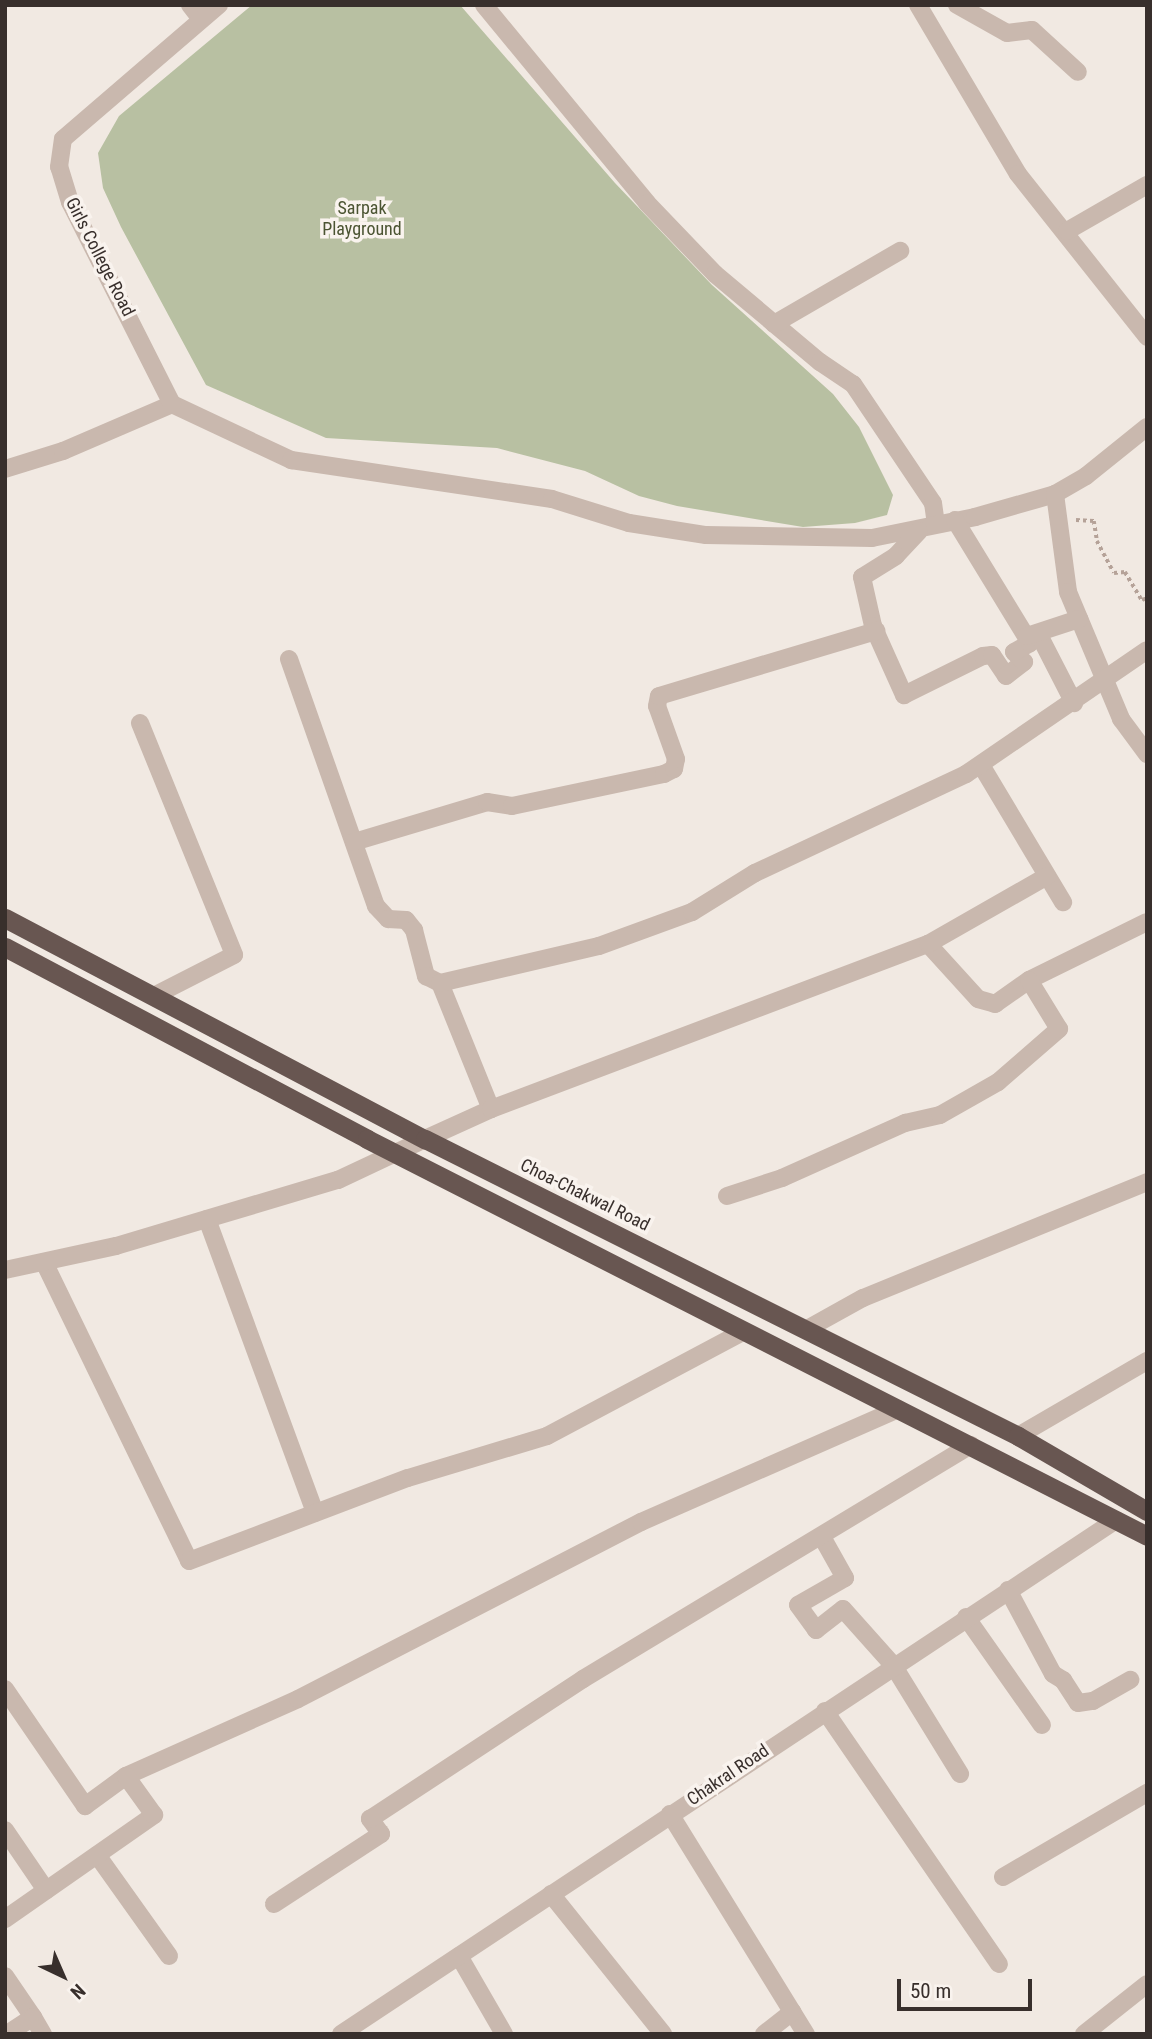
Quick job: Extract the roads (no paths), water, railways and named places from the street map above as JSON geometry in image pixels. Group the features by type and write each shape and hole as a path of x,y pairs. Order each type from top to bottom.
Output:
{"highway":[{"name":"Choa-Chakwal Road","path":"5,918 156,995 425,1139 1018,1436 1144,1507"},
{"path":"5,947 395,1153 1147,1536"}],"street":[{"name":"Girls College Road","path":"172,404 70,202 59,167 63,139 195,12 219,5"},
{"path":"484,5 647,203 715,274 774,324 853,384 933,503 927,527 896,556 862,577 876,631 904,695 983,656 992,655 1006,676 1024,662 1014,652 1030,643 1032,635"},
{"path":"918,5 997,143 1048,213 1067,231 1147,338"},
{"path":"957,5 993,29 1017,34 1032,30 1078,72"},
{"path":"1067,231 1147,185"},
{"path":"774,324 900,251"},
{"path":"5,469 63,451 172,404 291,460 552,499 629,523 706,535 872,538 927,527 1055,494 1086,476 1147,427"},
{"path":"1055,494 1062,572 1104,683 1121,719 1147,754"},
{"path":"955,520 1074,703"},
{"path":"1032,635 1079,619"},
{"path":"355,842 487,803 512,806 664,774 674,769 676,759 657,706 659,696 876,631"},
{"path":"289,659 381,914 405,920 414,930 426,976 440,983 599,946 692,912 755,873 981,765 1104,683 1126,661 1147,650"},
{"path":"140,723 234,955 156,995"},
{"path":"981,765 1063,902"},
{"path":"5,1270 207,1219 338,1180 491,1109 928,944 1047,876"},
{"path":"928,944 987,1004 995,1004 1029,980 1147,922"},
{"path":"727,1196 782,1178 905,1122 940,1115 998,1082 1059,1029 1029,980"},
{"path":"440,983 491,1109"},
{"path":"807,1329 863,1298 1147,1182"},
{"path":"207,1219 315,1513"},
{"path":"44,1262 189,1561 408,1478 547,1436 743,1332"},
{"path":"1018,1436 1147,1361"},
{"path":"5,1689 85,1806 126,1776 298,1699 641,1522 898,1409"},
{"path":"274,1904 381,1834 370,1819 583,1679 971,1445"},
{"name":"Chakral Road","path":"341,2034 893,1665 1116,1520"},
{"path":"822,1537 845,1577 798,1605 816,1630 843,1609 893,1665 960,1774"},
{"path":"1008,1590 1054,1674 1063,1680 1077,1703 1093,1701 1130,1680"},
{"path":"966,1617 1042,1725"},
{"path":"825,1711 999,1964"},
{"path":"5,1919 154,1815 126,1776"},
{"path":"1003,1877 1147,1793"},
{"path":"670,1815 806,2034"},
{"path":"5,1830 46,1891"},
{"path":"97,1855 169,1956"},
{"path":"551,1895 663,2034"},
{"path":"460,1956 504,2034"},
{"path":"5,1976 43,2034"},
{"path":"1084,2034 1147,1984"},
{"path":"764,2034 792,2012"},
{"path":"7,2034 33,2017"}],"park label":[{"name":"Sarpak Playground","path":"362,220"}]}
